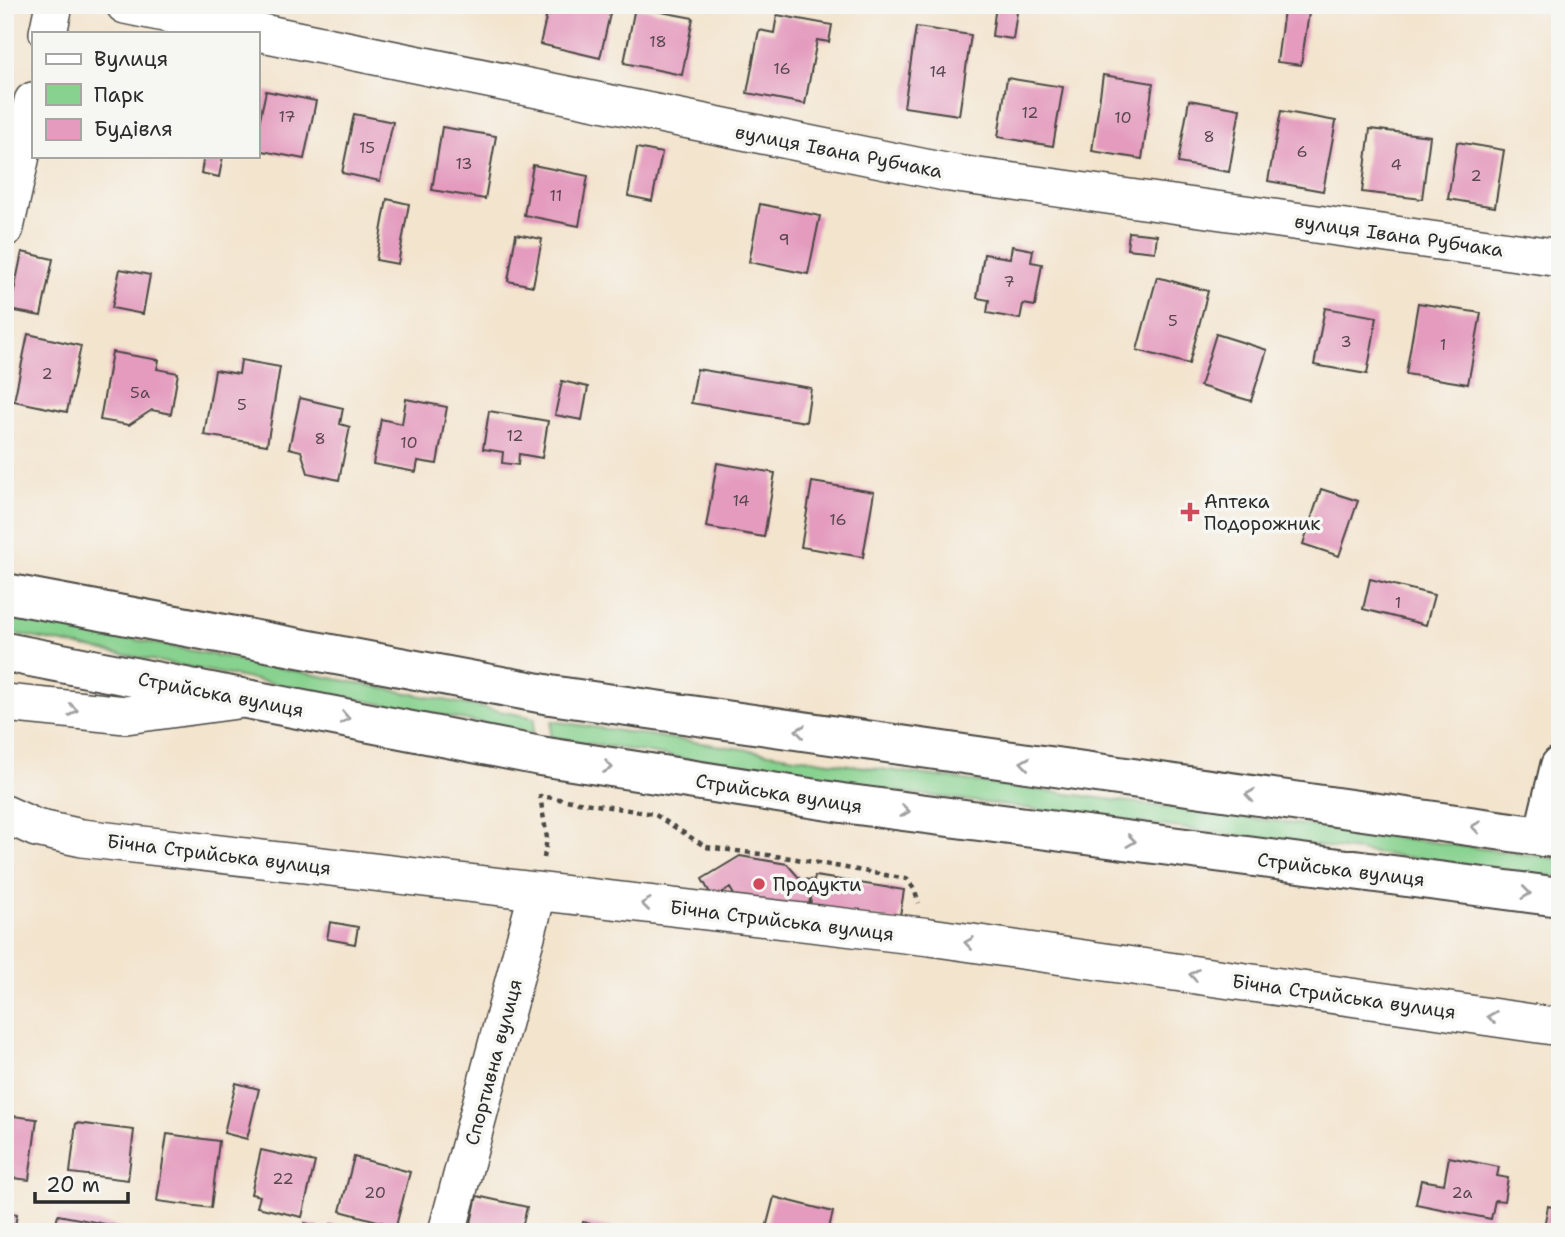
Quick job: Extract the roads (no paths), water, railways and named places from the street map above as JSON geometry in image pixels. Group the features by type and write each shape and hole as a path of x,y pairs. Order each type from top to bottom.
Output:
{"main road":[{"path":"5,593 550,695 1551,838 1560,766"},
{"name":"Стрийська вулиця","path":"5,652 540,756 842,803 1560,897"}],"street":[{"path":"48,32 54,5"},
{"name":"вулиця Івана Рубчака","path":"125,5 258,32"},
{"name":"вулиця Івана Рубчака","path":"259,32 950,173 1560,258"},
{"path":"5,229 32,106"},
{"path":"5,703 126,715 245,699"},
{"name":"Бічна Стрийська вулиця","path":"5,814 36,828 82,838 930,937 1560,1027"},
{"name":"Спортивна вулиця","path":"447,1232 538,891"}],"place":[{"name":"Аптека Подорожник","path":"1190,512"},
{"name":"Продукти","path":"759,884"}]}
